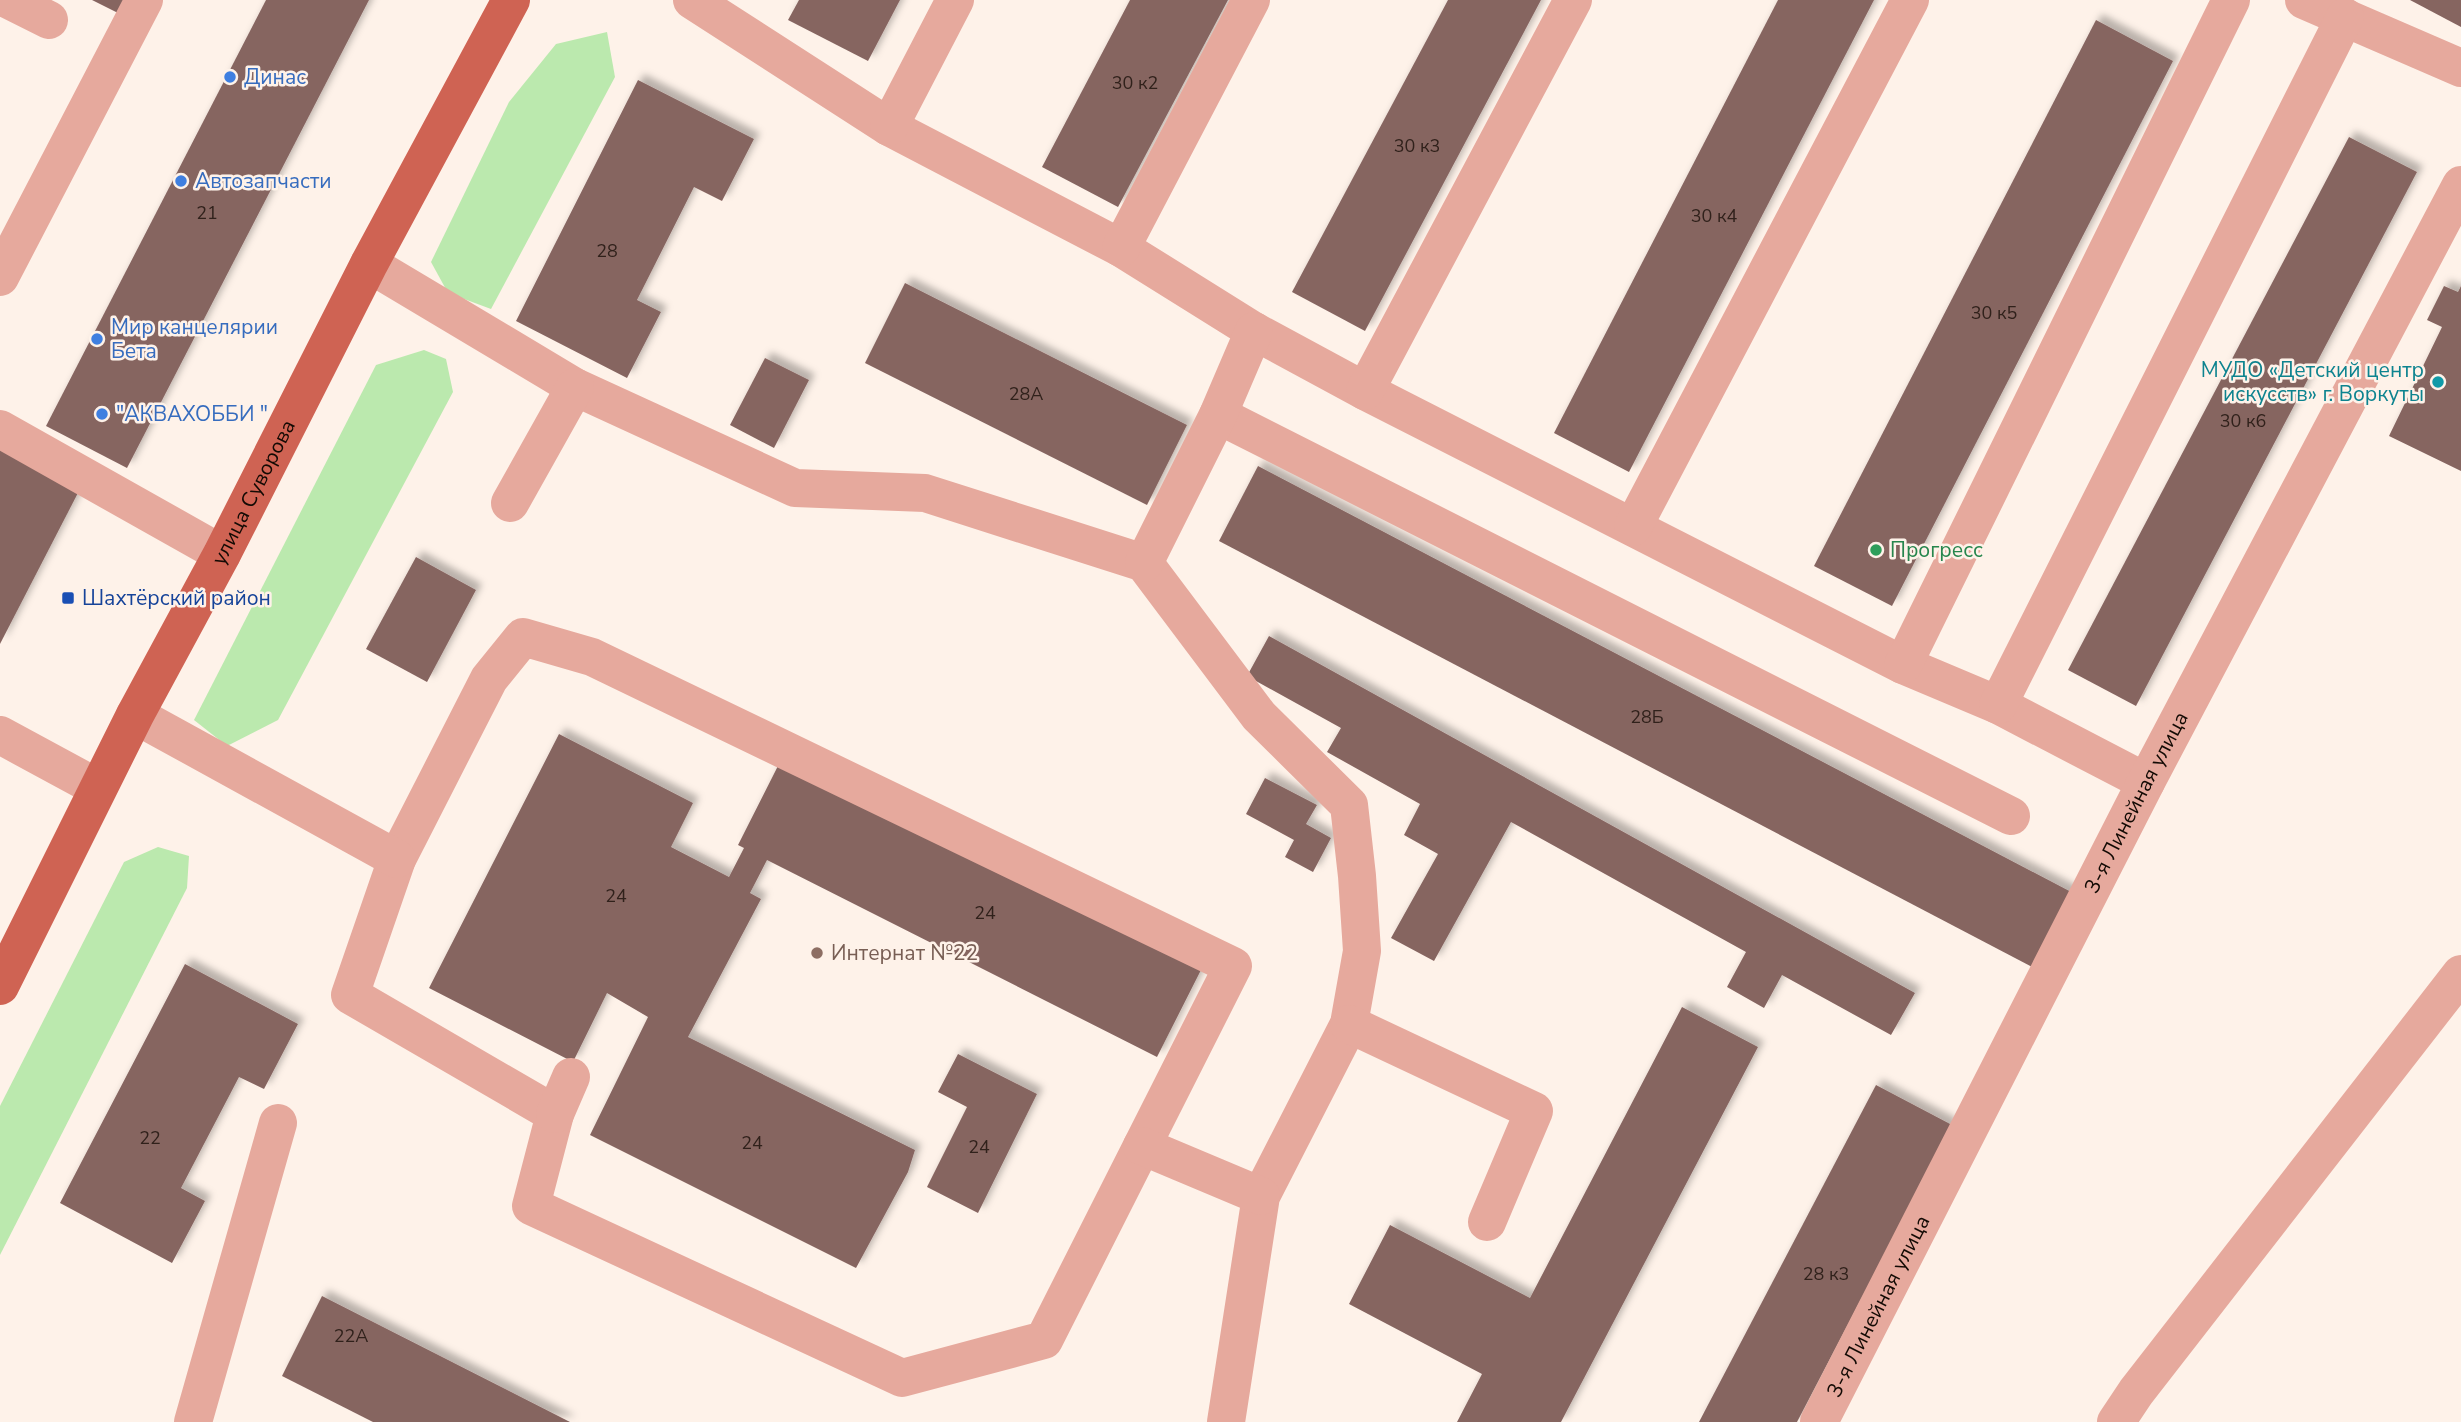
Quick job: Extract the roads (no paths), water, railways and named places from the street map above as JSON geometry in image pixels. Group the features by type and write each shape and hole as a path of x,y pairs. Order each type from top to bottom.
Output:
{"main road":[{"name":"улица Суворова","path":"0,986 135,715 222,554 369,264 511,0"}],"lane":[{"path":"9,0 49,20"},
{"path":"0,277 144,0"},
{"path":"692,0 889,127 1121,248 1254,331 1365,391 1903,665 1998,705 2146,782"},
{"path":"889,127 955,0"},
{"path":"1121,248 1251,0"},
{"path":"1365,391 1573,0"},
{"path":"1633,527 1910,0"},
{"path":"1903,665 2231,0"},
{"path":"2304,0 2461,68"},
{"path":"1998,705 2345,17"},
{"name":"3-я Линейная улица","path":"1819,1422 2146,782 2461,185"},
{"path":"369,264 575,387 795,488 925,493 1143,563 1259,716 1349,805 1362,951 1349,1024 1261,1196 1226,1422"},
{"path":"1143,563 1218,415 1254,331"},
{"path":"510,503 575,387"},
{"path":"1218,415 2011,816"},
{"path":"0,429 222,554"},
{"path":"555,1114 350,996 397,859 489,679 523,637 592,657 1233,966 1044,1340 902,1378 531,1206 555,1114 571,1077"},
{"path":"135,715 397,859"},
{"path":"0,735 99,789"},
{"path":"2116,1422 2461,974"},
{"path":"1349,1024 1534,1111 1487,1222"},
{"path":"193,1422 278,1123"},
{"path":"1142,1146 1261,1196"}],"place":[{"name":"Динас","path":"230,77"},
{"name":"Автозапчасти","path":"181,181"},
{"name":"Мир канцелярии Бета","path":"97,339"},
{"name":"МУДО «Детский центр искусств» г. Воркуты","path":"2438,382"},
{"name":"\"АКВАХОББИ \"","path":"102,414"},
{"name":"Прогресс","path":"1876,550"},
{"name":"Шахтёрский район","path":"68,598"},
{"name":"Интернат №22","path":"817,953"}]}
